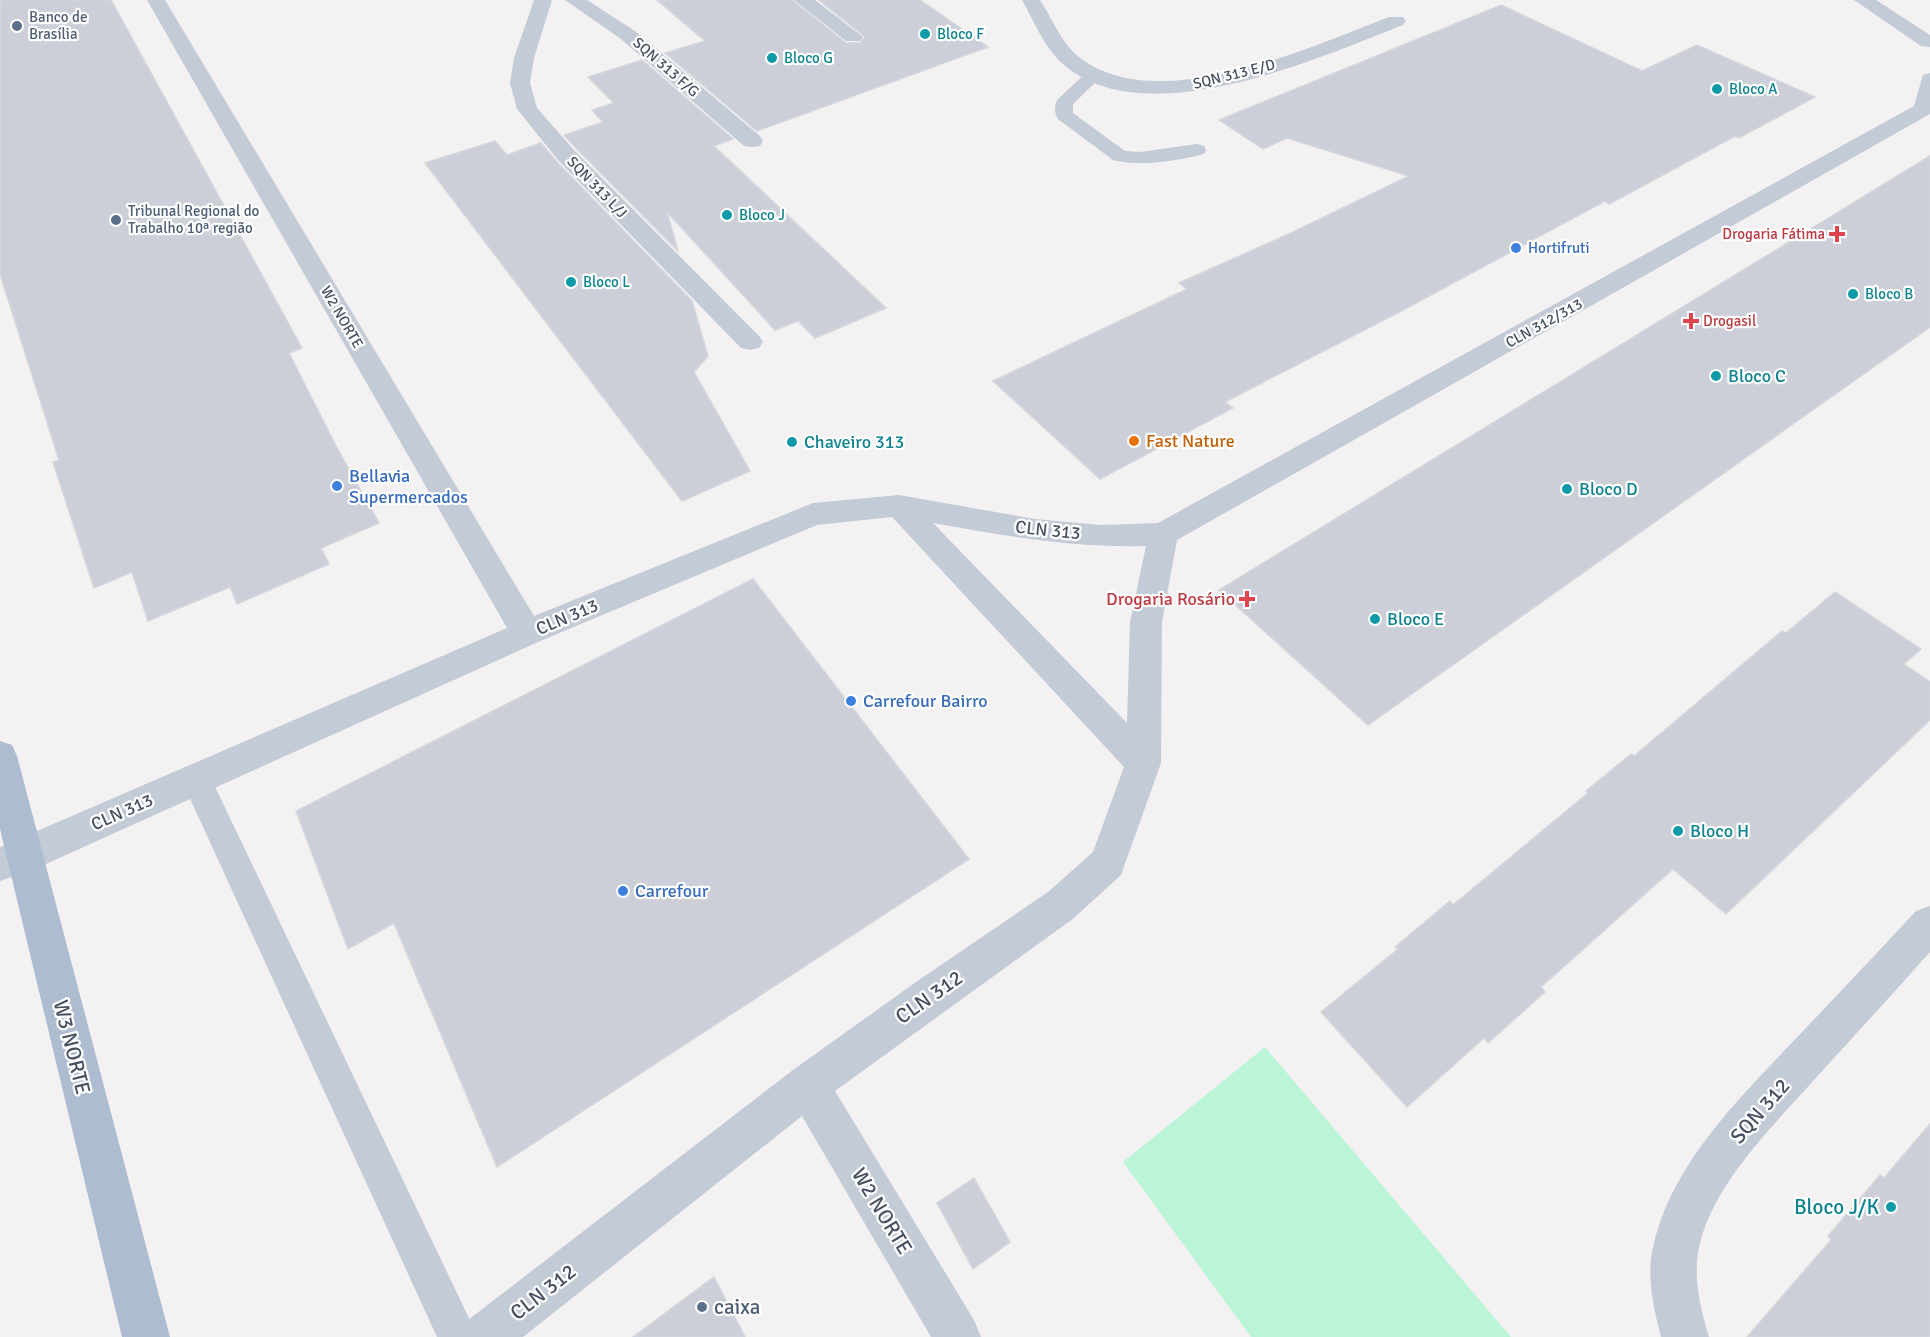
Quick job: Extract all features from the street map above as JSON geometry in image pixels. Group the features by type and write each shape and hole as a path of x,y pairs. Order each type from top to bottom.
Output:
{"main road":[{"name":"W3 NORTE","path":"0,756 12,860 146,1337"}],"street":[{"name":"W2 NORTE","path":"156,0 528,633"},
{"name":"SQN 313 L/J","path":"543,0 524,58 520,83 527,109 566,155 750,342"},
{"name":"SQN 313 F/G","path":"574,0 628,35 753,141"},
{"path":"803,0 853,37"},
{"name":"SQN 313 E/D","path":"1031,0 1072,61 1093,75 1115,85 1162,89 1214,82 1263,69 1396,21"},
{"path":"1863,0 1929,42"},
{"path":"1881,0 1920,14"},
{"name":"CLN 312/313","path":"1163,534 1927,108 1930,79"},
{"name":"CLN 313","path":"12,860 528,633 813,514 899,506 1035,530 1101,536 1163,534"},
{"path":"899,506 1143,763"},
{"name":"CLN 312","path":"485,1337 808,1085 1061,905 1108,863 1143,763 1146,622 1163,534"},
{"name":"SQN 312","path":"1685,1337 1675,1307 1674,1270 1677,1244 1692,1203 1735,1136 1930,924"},
{"name":"W2 NORTE","path":"808,1085 957,1337"}],"lane":[{"path":"1093,75 1064,103 1064,115 1120,156 1140,158 1197,150"},
{"path":"196,779 458,1337"}],"green space":[{"path":"1265,1047 1511,1337 1251,1337 1123,1162"}],"building":[{"path":"0,0 111,0 302,348 289,353 336,446 379,523 321,548 329,564 237,604 230,587 148,621 132,572 94,588 53,462 59,460 0,274"},
{"path":"657,0 792,0 846,43 860,43 865,37 819,0 920,0 988,47 757,131 665,53 705,41"},
{"path":"1501,5 1642,71 1697,45 1815,97 1739,138 1735,136 1609,204 1605,201 1405,309 1225,402 1233,408 1100,479 993,381 1187,289 1179,283 1291,233 1409,176 1287,138 1263,149 1219,120"},
{"name":"Bloco J","path":"642,60 733,139 714,146 886,308 815,338 798,321 775,330 667,212 678,251 576,148 564,135 603,122 592,110 614,103 588,77"},
{"path":"495,141 507,155 541,143 692,301 708,356 694,372 750,471 682,501 425,163"},
{"path":"1930,156 1930,327 1368,725 1219,590"},
{"name":"Carrefour","path":"753,579 969,859 497,1167 394,923 348,949 296,811"},
{"name":"Bloco H","path":"1835,592 1921,649 1904,664 1930,682 1930,720 1726,914 1673,869 1541,987 1545,992 1488,1043 1484,1038 1407,1107 1321,1012 1398,949 1395,947 1450,901 1453,905 1588,793 1586,791 1631,754 1634,756 1782,631 1786,633"},
{"name":"Bloco J/K","path":"1930,1124 1930,1337 1747,1337 1831,1240 1828,1236 1880,1175 1884,1178"},
{"path":"974,1178 1010,1242 973,1269 937,1203"},
{"name":"caixa","path":"714,1277 745,1337 633,1337"}],"place":[{"name":"Banco de Brasília","path":"17,26"},
{"name":"Bloco F","path":"925,34"},
{"name":"Bloco G","path":"772,58"},
{"name":"Bloco A","path":"1717,89"},
{"name":"Bloco J","path":"727,215"},
{"name":"Tribunal Regional do Trabalho 10ª região","path":"116,220"},
{"name":"Drogaria Fátima","path":"1837,234"},
{"name":"Hortifruti","path":"1516,248"},
{"name":"Bloco L","path":"571,282"},
{"name":"Bloco B","path":"1853,294"},
{"name":"Drogasil","path":"1691,321"},
{"name":"Bloco C","path":"1716,376"},
{"name":"Fast Nature","path":"1134,441"},
{"name":"Chaveiro 313","path":"792,442"},
{"name":"Bellavia Supermercados","path":"337,486"},
{"name":"Bloco D","path":"1567,489"},
{"name":"Drogaria Rosário","path":"1247,599"},
{"name":"Bloco E","path":"1375,619"},
{"name":"Carrefour Bairro","path":"851,701"},
{"name":"Bloco H","path":"1678,831"},
{"name":"Carrefour","path":"623,891"},
{"name":"Bloco J/K","path":"1891,1207"},
{"name":"caixa","path":"702,1307"}]}
